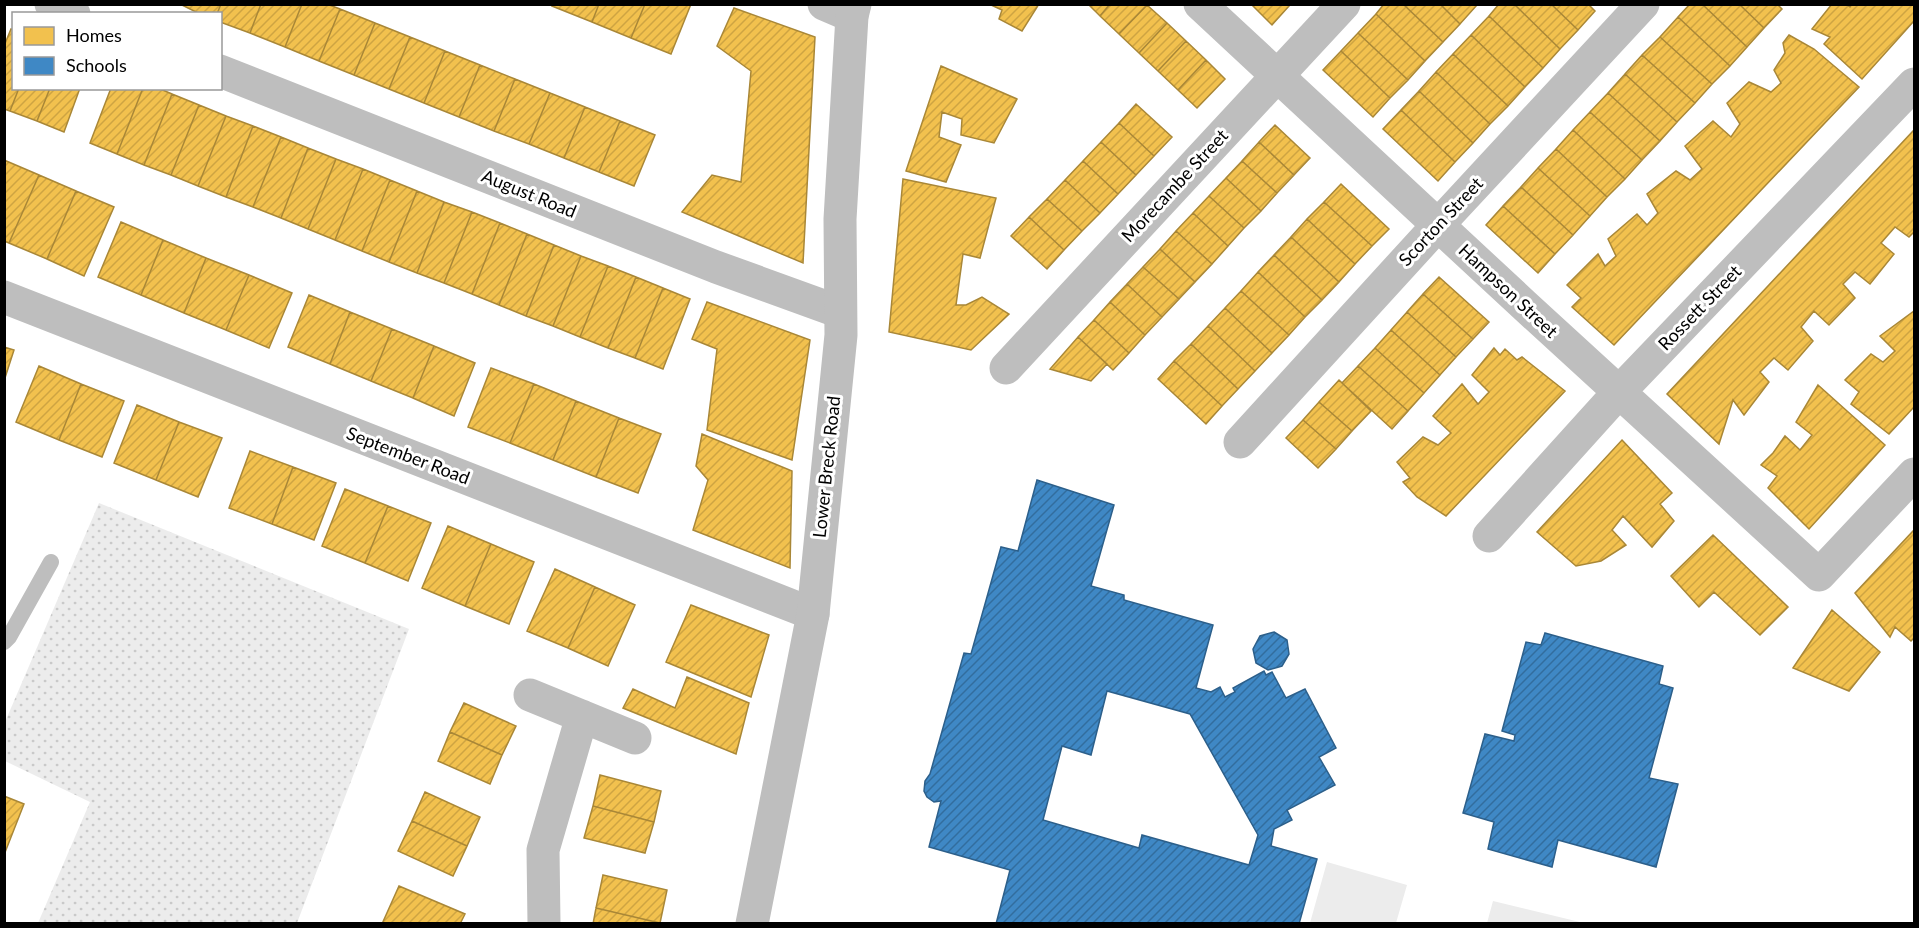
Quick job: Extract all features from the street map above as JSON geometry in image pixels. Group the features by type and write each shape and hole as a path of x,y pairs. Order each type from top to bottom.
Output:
{"street":[{"path":"51,4 69,12"},
{"name":"Hampson Street","path":"1200,4 1819,575 1914,474"},
{"name":"Morecambe Street","path":"1006,368 1344,4"},
{"name":"Scorton Street","path":"1240,442 1643,4"},
{"name":"Lower Breck Road","path":"752,924 813,614 841,335 843,8"},
{"name":"August Road","path":"222,72 705,263 840,312"},
{"name":"Rossett Street","path":"1489,536 1619,392 1914,84"},
{"name":"September Road","path":"4,297 813,614"},
{"path":"530,695 635,738"},
{"path":"544,924 543,850 582,716"}],"lane":[{"path":"4,642 51,562"}],"shaded area":[{"path":"99,503 409,629 297,923 38,923 90,802 5,761 5,722"},
{"path":"1327,862 1407,885 1396,923 1310,923"},
{"path":"1493,901 1584,923 1487,923"}],"building: Homes":[{"path":"180,4 221,4 218,12 196,12"},
{"path":"221,4 261,4 250,33 222,23 222,12 218,12"},
{"path":"261,4 302,4 285,47 250,33"},
{"path":"302,4 327,4 340,9 319,61 285,47"},
{"path":"553,4 599,4 592,22 552,6"},
{"path":"599,4 645,4 631,38 592,22"},
{"path":"645,4 691,4 671,54 631,38"},
{"path":"989,4 1039,4 1022,31 999,19 1002,10"},
{"path":"1088,4 1110,4 1100,16"},
{"path":"1110,4 1147,5 1119,34 1100,16"},
{"path":"1251,4 1287,4 1289,6 1272,25"},
{"path":"1384,4 1403,4 1443,42 1425,61 1376,14"},
{"path":"1403,4 1440,4 1460,24 1443,42"},
{"path":"1440,4 1477,4 1477,5 1460,24"},
{"path":"1499,4 1514,4 1560,49 1543,68 1489,16"},
{"path":"1514,4 1551,4 1578,30 1560,49"},
{"path":"1551,4 1588,4 1595,11 1578,30"},
{"path":"1690,4 1702,4 1747,47 1730,66 1678,17"},
{"path":"1702,4 1739,4 1764,28 1747,47"},
{"path":"1739,4 1777,4 1782,9 1764,28"},
{"path":"1832,4 1846,4 1850,7 1852,4 1914,4 1914,21 1862,79 1824,44 1830,37 1812,29"},
{"path":"1147,5 1167,23 1139,53 1119,34"},
{"path":"734,8 815,37 803,263 682,212 712,175 741,182 751,71 717,46"},
{"path":"340,9 375,23 354,75 319,61"},
{"path":"1376,14 1425,61 1408,80 1358,33"},
{"path":"1489,16 1543,68 1525,87 1471,35"},
{"path":"1678,17 1730,66 1712,84 1660,37"},
{"path":"375,23 410,37 389,89 354,75"},
{"path":"1167,23 1186,41 1158,71 1139,53"},
{"path":"12,29 12,90 18,90 10,111 4,109 4,46"},
{"path":"1358,33 1408,80 1390,98 1341,51"},
{"path":"1471,35 1525,87 1508,106 1453,54"},
{"path":"1789,35 1814,49 1859,87 1614,345 1572,307 1581,298 1567,285 1598,254 1605,266 1616,256 1608,239 1637,214 1647,225 1658,213 1647,194 1676,171 1690,180 1702,169 1685,146 1713,121 1731,137 1740,124 1727,103 1749,82 1771,92 1781,83 1774,70 1785,53 1783,43"},
{"path":"410,37 445,51 424,103 389,89"},
{"path":"1660,37 1712,84 1695,103 1642,55"},
{"path":"1186,41 1206,60 1178,90 1158,71"},
{"path":"445,51 480,65 459,117 424,103"},
{"path":"1341,51 1390,98 1373,117 1323,70"},
{"path":"1453,54 1508,106 1490,124 1436,72"},
{"path":"1642,55 1695,103 1677,122 1625,74"},
{"path":"1206,60 1225,79 1197,108 1178,90"},
{"path":"480,65 515,79 494,131 459,117"},
{"path":"941,66 1017,99 994,143 961,135 962,119 942,112 939,137 961,145 946,182 906,171"},
{"path":"1436,72 1490,124 1473,143 1419,91"},
{"path":"1625,74 1677,122 1660,141 1608,93"},
{"path":"515,79 550,93 529,144 494,131"},
{"path":"18,90 49,90 37,121 10,111"},
{"path":"49,90 79,90 64,132 37,121"},
{"path":"110,90 142,90 117,154 90,143"},
{"path":"142,90 163,90 172,94 144,165 117,154"},
{"path":"1419,91 1473,143 1455,162 1401,110"},
{"path":"550,93 585,107 564,158 529,144"},
{"path":"1608,93 1660,141 1642,160 1590,112"},
{"path":"172,94 199,105 171,175 144,165"},
{"path":"1136,104 1172,137 1154,156 1119,123"},
{"path":"199,105 226,116 198,186 171,175"},
{"path":"585,107 620,121 599,172 564,158"},
{"path":"1401,110 1455,162 1438,181 1383,129"},
{"path":"1590,112 1642,160 1625,179 1573,130"},
{"path":"226,116 253,126 226,197 198,186"},
{"path":"620,121 655,135 634,186 599,172"},
{"path":"1119,123 1154,156 1136,175 1101,142"},
{"path":"1275,125 1310,158 1294,175 1259,142"},
{"path":"253,126 281,137 253,207 226,197"},
{"path":"1573,130 1625,179 1607,197 1556,149"},
{"path":"1914,130 1914,232 1909,237 1895,227 1881,243 1894,254 1870,284 1855,272 1843,284 1855,298 1829,325 1814,311 1801,327 1813,341 1788,370 1774,358 1760,372 1769,382 1744,415 1733,400 1719,444 1667,394"},
{"path":"281,137 308,148 281,218 253,207"},
{"path":"1101,142 1136,175 1118,194 1083,161"},
{"path":"1259,142 1294,175 1277,193 1242,161"},
{"path":"308,148 336,159 308,229 281,218"},
{"path":"1556,149 1607,197 1590,216 1538,168"},
{"path":"336,159 363,169 335,240 308,229"},
{"path":"4,160 39,175 9,243 4,241"},
{"path":"1083,161 1118,194 1100,213 1065,180"},
{"path":"1242,161 1277,193 1261,211 1226,178"},
{"path":"1538,168 1590,216 1573,235 1521,187"},
{"path":"363,169 390,180 362,251 335,240"},
{"path":"39,175 76,191 47,259 9,243"},
{"path":"1226,178 1261,211 1244,228 1209,196"},
{"path":"903,179 996,198 980,258 963,254 956,305 966,305 982,297 1009,314 971,350 889,332"},
{"path":"390,180 417,191 389,262 362,251"},
{"path":"1065,180 1100,213 1082,231 1047,199"},
{"path":"1341,184 1389,229 1372,246 1324,202"},
{"path":"1521,187 1573,235 1555,254 1503,206"},
{"path":"76,191 114,207 84,276 47,259"},
{"path":"417,191 444,202 417,273 389,262"},
{"path":"1209,196 1244,228 1228,246 1193,213"},
{"path":"1047,199 1082,231 1064,250 1029,217"},
{"path":"444,202 472,212 444,283 417,273"},
{"path":"1324,202 1372,246 1355,264 1307,219"},
{"path":"1503,206 1555,254 1538,273 1486,225"},
{"path":"472,212 500,223 472,294 444,283"},
{"path":"1193,213 1228,246 1212,264 1176,231"},
{"path":"1029,217 1064,250 1047,269 1011,236"},
{"path":"1307,219 1355,264 1339,282 1291,237"},
{"path":"121,222 163,240 141,295 98,277"},
{"path":"500,223 527,234 499,305 472,294"},
{"path":"1176,231 1212,264 1195,282 1160,249"},
{"path":"527,234 554,245 526,316 499,305"},
{"path":"1291,237 1339,282 1322,300 1274,255"},
{"path":"163,240 206,258 184,313 141,295"},
{"path":"554,245 581,256 553,326 526,316"},
{"path":"1160,249 1195,282 1179,299 1143,267"},
{"path":"1274,255 1322,300 1305,317 1258,272"},
{"path":"581,256 608,266 580,337 553,326"},
{"path":"206,258 249,275 226,330 184,313"},
{"path":"608,266 636,277 608,348 580,337"},
{"path":"1143,267 1179,299 1162,317 1127,284"},
{"path":"1258,272 1305,317 1289,335 1241,291"},
{"path":"249,275 292,293 269,348 226,330"},
{"path":"636,277 663,288 635,358 608,348"},
{"path":"1439,277 1489,322 1473,339 1423,294"},
{"path":"1127,284 1162,317 1145,335 1110,302"},
{"path":"663,288 690,299 663,369 635,358"},
{"path":"1241,291 1289,335 1272,353 1225,308"},
{"path":"1423,294 1473,339 1456,357 1407,312"},
{"path":"309,295 350,312 330,364 288,347"},
{"path":"707,302 810,340 792,460 707,430 717,349 692,339"},
{"path":"1110,302 1145,335 1129,353 1094,320"},
{"path":"1225,308 1272,353 1255,371 1208,326"},
{"path":"1914,311 1914,407 1889,434 1851,404 1859,392 1845,380 1871,354 1883,362 1895,351 1880,336"},
{"path":"350,312 392,329 371,381 330,364"},
{"path":"1407,312 1456,357 1440,375 1391,330"},
{"path":"1094,320 1129,353 1113,370 1078,337"},
{"path":"1208,326 1255,371 1238,389 1191,344"},
{"path":"392,329 434,346 413,398 371,381"},
{"path":"1391,330 1440,375 1424,393 1375,348"},
{"path":"1078,337 1107,364 1091,381 1050,369"},
{"path":"1191,344 1238,389 1222,406 1174,361"},
{"path":"434,346 475,363 454,416 413,398"},
{"path":"4,347 14,350 4,381"},
{"path":"1375,348 1424,393 1408,411 1358,366"},
{"path":"1494,348 1500,355 1505,349 1517,360 1522,357 1565,391 1446,516 1417,497 1403,482 1410,478 1397,462 1423,437 1438,445 1451,433 1433,416 1462,384 1478,404 1489,392 1472,375"},
{"path":"1174,361 1222,406 1206,424 1158,379"},
{"path":"39,366 81,384 59,440 16,422"},
{"path":"1358,366 1408,411 1392,429 1342,383"},
{"path":"491,368 534,384 510,443 468,427"},
{"path":"1339,380 1371,411 1352,431 1319,402"},
{"path":"81,384 124,401 102,457 59,440"},
{"path":"534,384 576,401 553,460 510,443"},
{"path":"1818,385 1885,445 1809,529 1768,488 1777,476 1761,465 1785,436 1800,450 1812,435 1796,422"},
{"path":"576,401 619,418 596,477 553,460"},
{"path":"1319,402 1352,431 1336,449 1303,420"},
{"path":"137,405 179,422 156,480 114,463"},
{"path":"619,418 661,434 638,493 596,477"},
{"path":"1303,420 1336,449 1318,468 1286,438"},
{"path":"179,422 222,438 198,497 156,480"},
{"path":"702,434 792,471 790,568 693,530 708,480 696,466"},
{"path":"1622,440 1672,493 1660,504 1674,521 1652,547 1623,516 1612,530 1626,545 1601,561 1576,566 1537,532"},
{"path":"250,451 293,467 272,524 229,508"},
{"path":"293,467 336,483 314,540 272,524"},
{"path":"345,489 388,506 365,563 322,546"},
{"path":"388,506 431,523 408,581 365,563"},
{"path":"448,526 491,544 465,606 422,588"},
{"path":"1914,530 1914,638 1911,641 1895,627 1890,637 1855,593"},
{"path":"1713,535 1788,607 1760,635 1714,592 1699,607 1671,576"},
{"path":"491,544 534,562 509,624 465,606"},
{"path":"555,569 595,587 568,648 527,631"},
{"path":"595,587 635,605 608,666 568,648"},
{"path":"691,605 769,635 751,697 666,662"},
{"path":"1832,610 1880,652 1849,691 1793,668"},
{"path":"687,677 749,703 736,754 623,708 633,689 675,708"},
{"path":"464,703 516,726 502,755 450,732"},
{"path":"450,732 502,755 490,784 438,761"},
{"path":"600,775 661,791 654,822 593,806"},
{"path":"425,792 480,817 467,846 412,821"},
{"path":"4,796 24,804 4,855"},
{"path":"593,806 654,822 645,853 584,838"},
{"path":"412,821 467,846 453,876 398,851"},
{"path":"603,875 667,890 660,923 596,908"},
{"path":"399,886 465,914 460,924 382,924"},
{"path":"596,908 660,923 593,924"}],"building: Schools":[{"path":"1037,480 1114,505 1091,586 1124,595 1124,600 1213,625 1196,688 1211,692 1220,687 1225,697 1235,692 1233,688 1264,671 1266,675 1272,672 1286,698 1305,689 1336,748 1319,757 1335,785 1287,810 1292,820 1274,829 1271,846 1317,859 1299,924 996,924 1010,870 929,847 941,801 934,802 927,797 924,791 925,781 930,774 964,653 971,654 1001,547 1018,551","holes":["1107,691 1190,714 1258,835 1249,865 1142,835 1139,848 1043,820 1062,746 1091,755"]},
{"path":"1274,632 1287,640 1289,654 1282,666 1268,670 1256,663 1253,649 1260,636"},
{"path":"1545,633 1663,666 1659,684 1673,688 1649,778 1678,784 1656,867 1558,840 1552,867 1488,849 1494,822 1463,813 1485,734 1514,741 1515,735 1502,731 1526,642 1541,645"}]}
